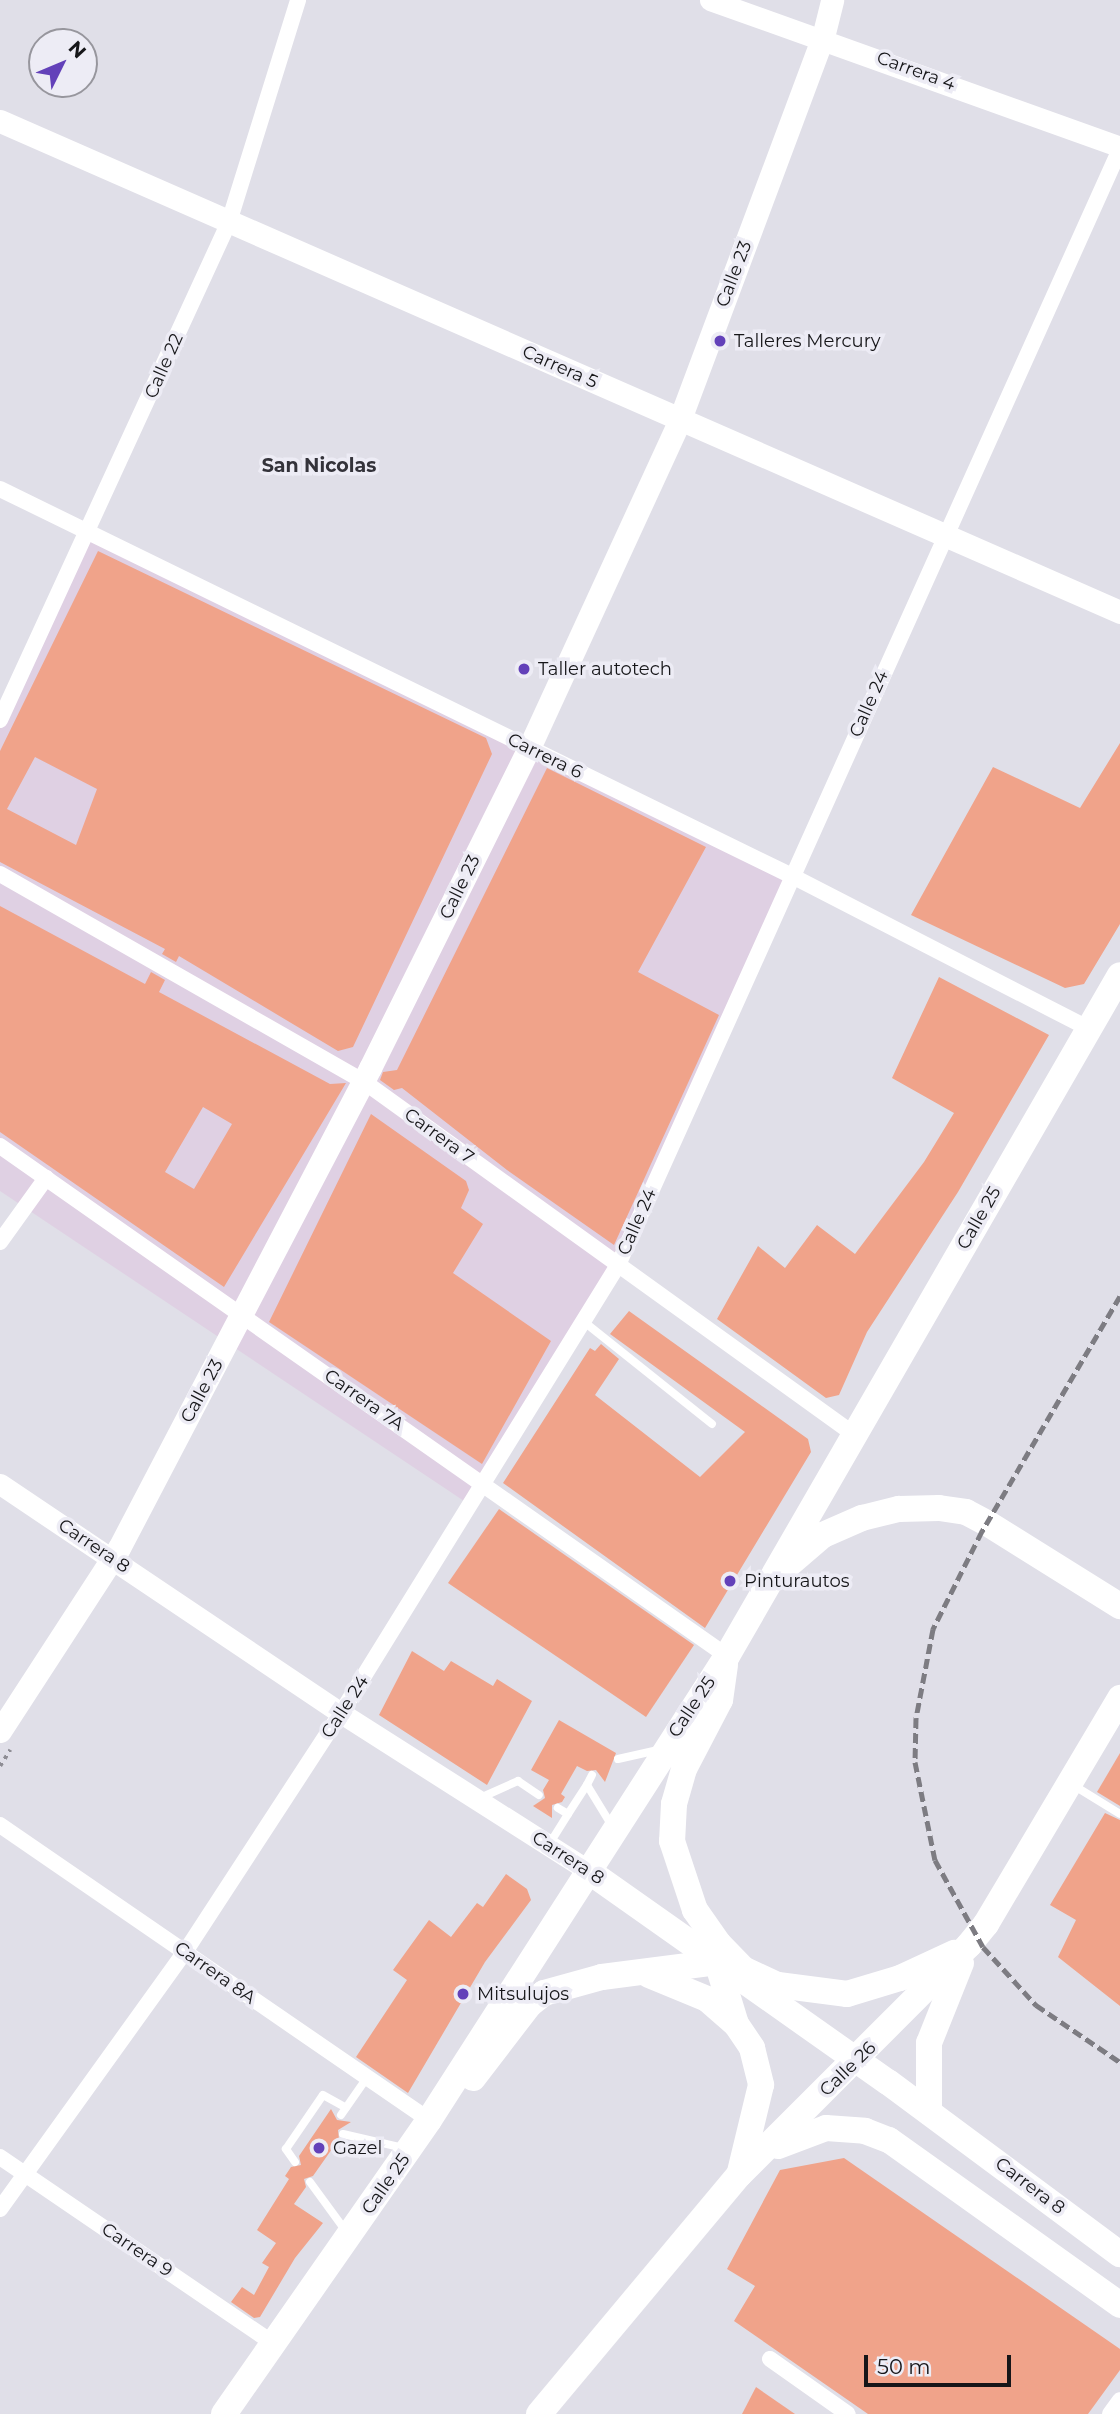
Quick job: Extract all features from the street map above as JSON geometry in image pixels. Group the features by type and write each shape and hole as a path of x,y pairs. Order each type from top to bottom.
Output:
{"main road":[{"name":"Calle 23","path":"0,1731 114,1559 363,1081 528,748 680,419 823,37 832,0"},
{"name":"Carrera 5","path":"0,121 1120,612"},
{"name":"Calle 25","path":"224,2414 410,2149 664,1749 727,1656 1120,975"},
{"path":"764,1590 823,1535 862,1518 899,1509 939,1508 966,1512 987,1523 1120,1606"},
{"path":"727,1656 720,1700 684,1769 674,1804 672,1841 695,1910 718,1943 743,1969 778,1985 847,1994 900,1979 969,1945"},
{"name":"Calle 26","path":"539,2414 740,2174 856,2061 969,1945 986,1924 1068,1781 1120,1698"},
{"name":"Carrera 8","path":"587,1870 929,2112 1120,2254"},
{"path":"929,2112 929,2043 969,1945"},
{"path":"429,2120 478,2073 529,2005 544,1993 601,1977 646,1974 717,1962 736,2024"},
{"path":"646,1974 707,1999 736,2024 752,2048 761,2085 740,2174"},
{"path":"740,2174 787,2140 813,2130 840,2128 889,2140 1120,2305"},
{"path":"932,2172 955,2159 959,2134"},
{"path":"980,2207 986,2186 994,2179 1016,2175"}],"street":[{"name":"Calle 22","path":"0,720 229,222 298,0"},
{"name":"Carrera 4","path":"710,0 823,37 1120,148"},
{"name":"Calle 24","path":"0,2209 185,1952 341,1713 618,1265 1120,148"},
{"name":"Carrera 6","path":"0,489 90,529 528,748 792,876 1088,1028"},
{"name":"Carrera 7","path":"0,874 363,1081 855,1435"},
{"name":"Carrera 7A","path":"0,1146 727,1656"},
{"path":"0,1242 46,1178"},
{"name":"Carrera 8","path":"0,1484 341,1713 587,1870"},
{"name":"Carrera 8A","path":"0,1825 429,2120"},
{"name":"Carrera 9","path":"0,2157 273,2343"},
{"path":"770,2359 848,2414"},
{"path":"1110,2414 1120,2400"}],"lane":[{"path":"583,1321 712,1424"},
{"path":"618,1759 664,1749"},
{"path":"549,1845 593,1775"},
{"path":"1068,1781 1120,1814"},
{"path":"477,1799 518,1782 540,1795"},
{"path":"587,1785 615,1830"},
{"path":"558,1808 568,1814"},
{"path":"295,2162 286,2149 323,2095 343,2112 366,2079"},
{"path":"343,2134 410,2149"},
{"path":"310,2182 350,2236"}],"shaded area":[{"path":"90,529 792,876 618,1265 470,1505 0,1191 0,720"}],"building":[{"path":"98,551 486,738 492,754 353,1047 338,1051 179,956 176,962 162,954 165,949 0,862 0,751","holes":["35,757 97,789 76,845 7,809"]},
{"path":"1120,743 1120,924 1084,984 1065,988 911,915 993,767 1080,808"},
{"path":"547,768 706,847 638,972 719,1015 614,1245 507,1170 402,1088 394,1090 380,1080 383,1072 397,1070"},
{"path":"0,906 145,984 151,972 165,980 159,992 330,1084 346,1083 224,1287 0,1132","holes":["203,1107 232,1124 194,1189 165,1172"]},
{"path":"939,977 1049,1035 958,1192 867,1332 839,1395 826,1398 717,1319 758,1246 785,1268 817,1225 855,1254 924,1162 954,1113 892,1078"},
{"path":"371,1114 466,1181 469,1190 461,1208 483,1224 453,1273 551,1341 482,1464 269,1322"},
{"path":"629,1311 808,1439 811,1452 705,1628 503,1483 590,1348 595,1351 601,1344 619,1359 595,1395 700,1477 745,1432 610,1334"},
{"path":"499,1509 694,1645 646,1717 448,1583"},
{"path":"412,1651 444,1671 451,1661 493,1686 497,1679 532,1701 487,1785 379,1715"},
{"path":"559,1720 616,1753 605,1782 596,1770 587,1771 577,1766 561,1794 565,1797 562,1802 552,1805 552,1818 533,1806 545,1798 543,1790 549,1780 531,1770"},
{"path":"1120,1753 1120,1806 1097,1792"},
{"path":"1105,1813 1120,1820 1120,2006 1058,1957 1076,1920 1050,1905"},
{"path":"506,1874 527,1889 531,1900 485,1962 408,2093 356,2057 407,1980 393,1970 429,1920 451,1937 477,1903 483,1907"},
{"path":"331,2109 337,2120 351,2122 338,2130 339,2139 313,2176 304,2179 306,2187 294,2204 323,2223 295,2258 260,2317 254,2318 231,2302 242,2287 254,2295 269,2267 262,2263 276,2243 257,2230 289,2179 285,2176 291,2167 301,2165 299,2156"},
{"path":"844,2158 1120,2349 1120,2370 1088,2414 868,2414 734,2321 755,2286 727,2269 780,2170"},
{"path":"756,2387 795,2414 742,2414"}],"railway":[{"path":"1120,1296 982,1531 933,1629 916,1718 915,1762 935,1860 983,1947 1036,2005 1120,2062"}],"place":[{"name":"Talleres Mercury","path":"720,341"},
{"name":"Taller autotech","path":"524,669"},
{"name":"Pinturautos","path":"730,1581"},
{"name":"Mitsulujos","path":"463,1994"},
{"name":"Gazel","path":"319,2148"}],"district":[{"name":"San Nicolas","path":"319,466"}]}
